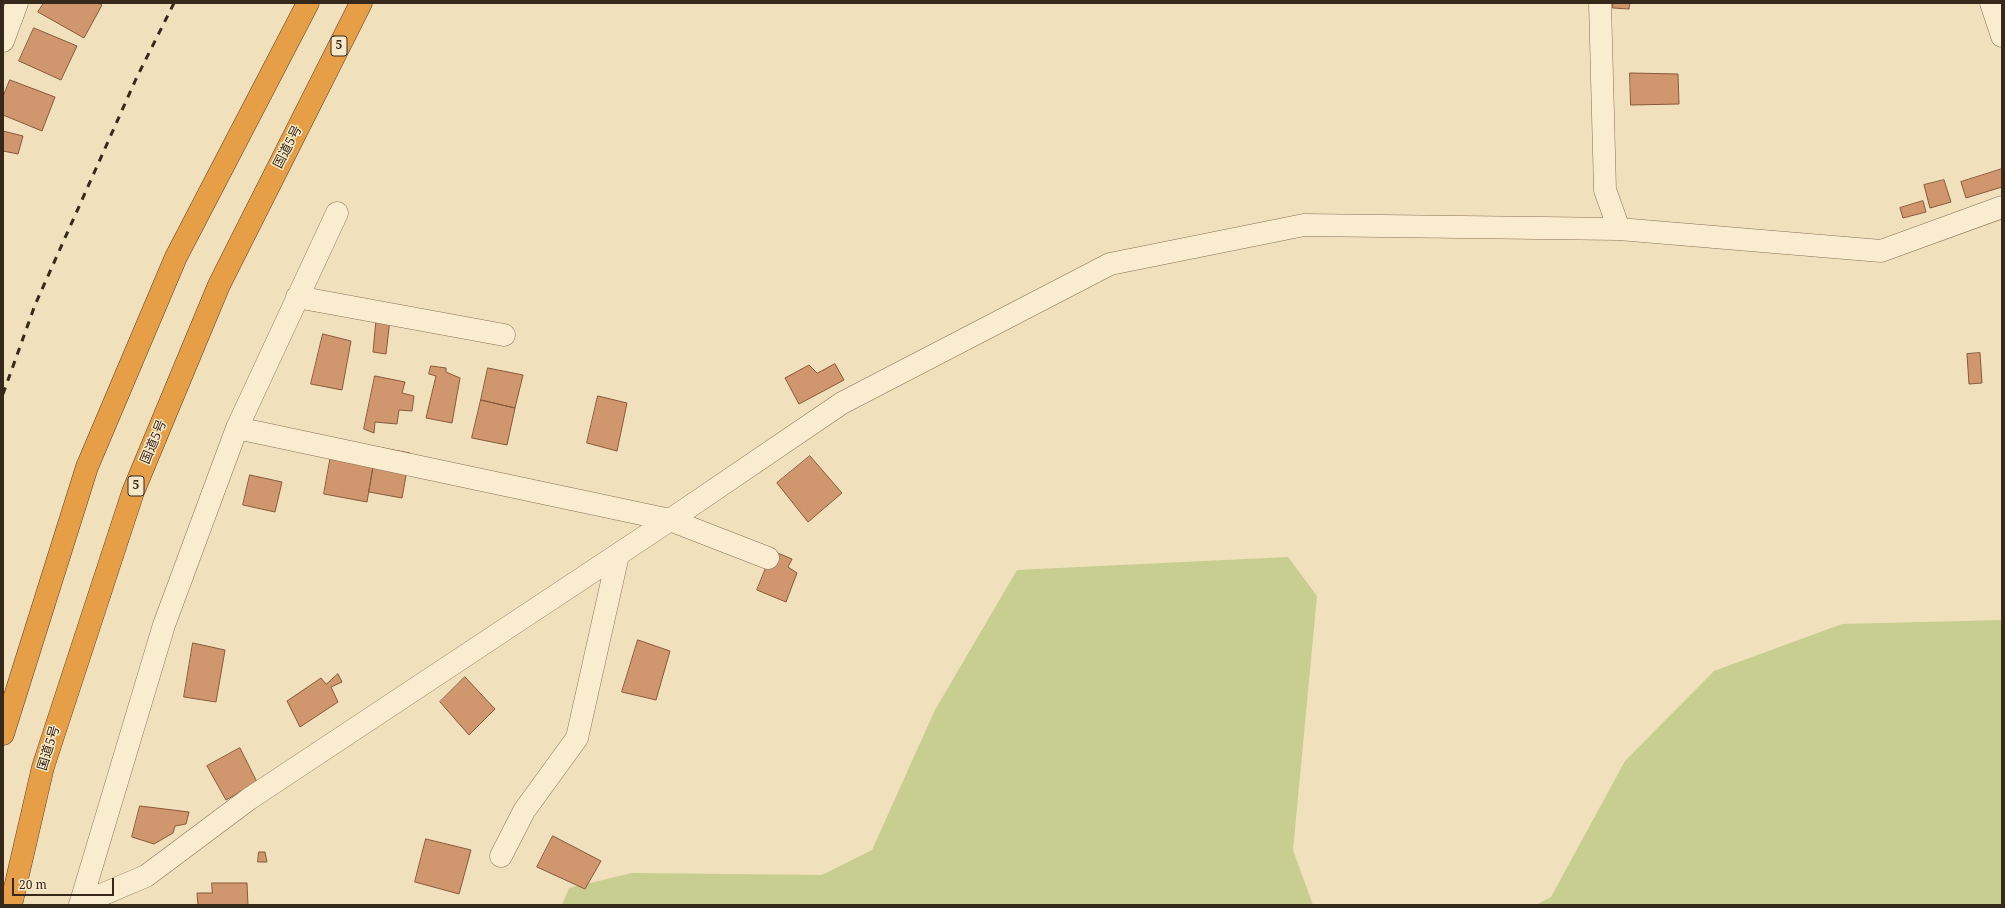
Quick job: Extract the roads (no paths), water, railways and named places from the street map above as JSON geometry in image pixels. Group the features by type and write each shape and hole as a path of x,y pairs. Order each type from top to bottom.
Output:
{"highway":[{"path":"3,734 90,460 176,257 308,3"},
{"name":"国道5号","path":"11,905 42,767 133,492 219,285 361,3"}],"street":[{"path":"3,41 17,3"},
{"path":"1600,3 1605,190 1619,229"},
{"path":"1991,3 2002,36"},
{"path":"80,905 146,876 249,799 618,555 842,403 1110,264 1304,225 1619,229 1880,251 2002,207"},
{"path":"80,905 164,625 237,428 337,213"},
{"path":"298,297 504,335"},
{"path":"237,428 670,520 768,558"},
{"path":"502,856 524,811 577,738 618,555"}],"railway":[{"path":"3,394 35,305 136,79 174,3"}]}
